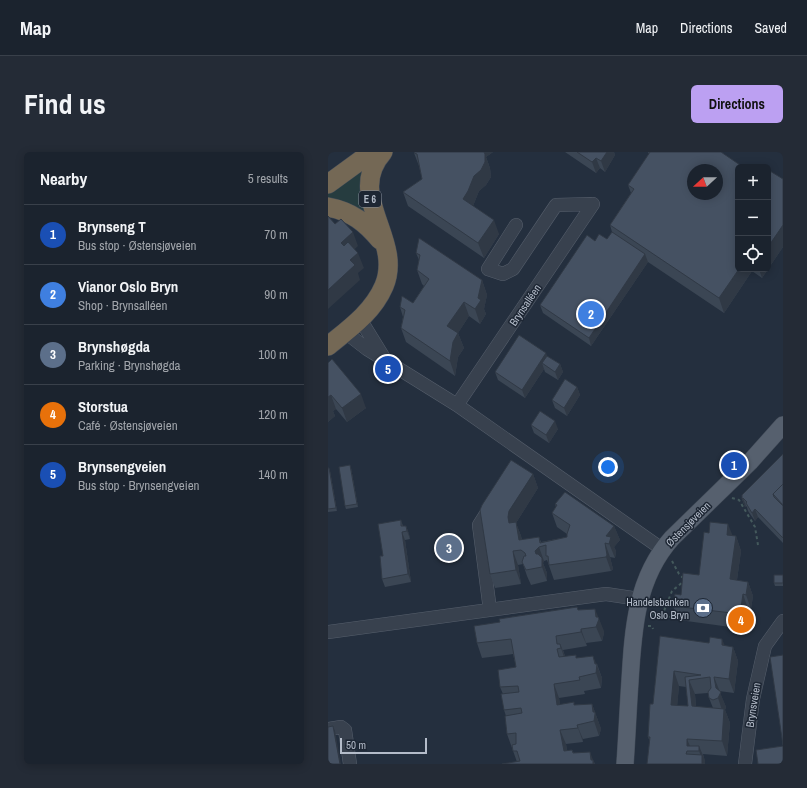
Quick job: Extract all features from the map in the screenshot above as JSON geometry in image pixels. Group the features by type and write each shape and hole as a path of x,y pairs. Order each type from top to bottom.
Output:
{"highway":[{"path":"328,168 350,152"},
{"path":"328,184 372,152"},
{"name":"E 6","path":"328,346 360,319 373,305 384,285 388,271 386,248 381,228 374,213 369,192 374,165 383,152"},
{"name":"E 6","path":"328,207 342,211 360,220 369,227 386,248"}],"main road":[{"name":"Østensjøveien","path":"625,764 634,633 639,599 650,570 667,554 783,425"}],"street":[{"name":"Brynsalléen","path":"457,405 593,204 556,206 513,269 503,274 488,269 516,225"},
{"path":"360,319 384,358"},
{"path":"345,332 354,340 457,405 667,554"},
{"path":"517,466 526,453"},
{"path":"490,610 479,525 500,492"},
{"path":"328,632 606,594 639,599"},
{"name":"Brynsveien","path":"745,764 753,699 765,646 783,620"},
{"path":"328,729 341,727 345,730 350,764"}],"path":[{"path":"729,498 739,500 755,527 758,545"},
{"path":"662,616 672,591 679,584 687,581 679,574 667,554"},
{"path":"650,614 677,618"},
{"path":"647,626 652,626 653,629"}],"green space":[{"path":"370,159 369,215 328,201 328,190"}],"building":[{"path":"484,152 485,162 481,170 474,176 463,199 494,220 478,243 403,192 422,179 417,154 414,153"},
{"path":"577,152 607,152 601,161 596,158 592,162"},
{"path":"650,152 721,152 739,164 735,164 735,272 737,272 719,298 610,225 634,189 628,185"},
{"path":"771,172 783,179 783,225 771,243"},
{"path":"328,216 335,224 341,219 353,232 341,243 344,246 348,242 358,253 350,260 355,265 328,290"},
{"path":"612,232 645,254 589,338 540,305 587,235 595,241 599,234 607,239"},
{"path":"419,238 482,280 478,298 481,300 475,309 464,302 447,326 458,333 453,342 450,361 401,328 405,310 400,307 402,296 413,303 429,279 417,270 420,255 416,253"},
{"path":"519,335 546,353 522,390 495,372"},
{"path":"547,356 560,364 555,372 542,363"},
{"path":"332,359 361,394 342,408 331,395 328,397 328,363"},
{"path":"565,379 577,387 564,408 552,400"},
{"path":"540,411 555,421 546,435 531,425"},
{"path":"783,454 783,484 773,494 783,506 783,538 755,509 752,513 746,503 747,502 743,498 742,499 742,495"},
{"path":"511,460 533,474 509,511 509,523 516,522 519,540 539,537 540,543 567,537 570,525 552,513 557,505 555,504 565,492 614,526 606,536 611,537 609,544 605,543 606,557 549,565 548,556 546,556 546,545 539,547 535,551 536,554 542,558 542,567 526,570 522,562 524,556 526,556 525,553 521,550 513,551 516,570 490,574 480,510"},
{"path":"350,465 357,504 345,506 339,467"},
{"path":"328,468 336,508 328,509"},
{"path":"783,484 783,505 773,494"},
{"path":"401,520 401,526 406,526 407,531 402,532 408,574 382,579 380,556 383,556 378,524"},
{"path":"710,522 728,524 727,535 736,536 730,579 748,582 746,595 743,594 740,614 673,606 675,594 681,595 683,573 699,575 704,532 709,533"},
{"path":"774,575 783,575 783,583 774,583"},
{"path":"577,607 578,610 595,609 596,617 599,619 596,627 581,629 581,632 556,636 557,644 560,644 561,648 557,649 559,657 576,655 576,658 593,656 595,664 597,664 596,673 579,677 580,680 554,684 557,705 574,702 574,705 592,704 593,712 595,712 594,721 577,725 578,728 560,730 564,751 572,750 573,753 590,752 593,764 502,764 520,761 517,751 513,751 512,745 516,744 516,733 507,734 505,716 522,713 521,708 504,710 501,694 519,692 518,686 500,687 498,670 516,667 511,639 477,643 474,626 500,622 499,619"},
{"path":"660,636 709,643 710,637 722,639 722,645 733,647 729,679 714,677 716,688 721,692 718,698 713,700 709,698 708,692 711,688 710,677 689,680 692,706 724,709 722,741 687,739 687,746 699,746 699,751 687,751 686,754 702,755 702,764 647,764 650,737 648,737 650,704 653,704","holes":["674,671 701,675 685,677 688,706 671,705"]},
{"path":"783,655 783,745 770,657"},
{"path":"333,726 340,764 328,764 328,727"},
{"path":"783,746 783,764 758,764 756,750"}],"place":[{"name":"Vianor Oslo Bryn","path":"591,314"},
{"name":"Brynsengveien","path":"388,369"},
{"name":"Brynseng T","path":"734,465"},
{"name":"Brynshøgda","path":"449,548"},
{"name":"Handelsbanken Oslo Bryn","path":"703,608"},
{"name":"Storstua","path":"741,620"}]}
